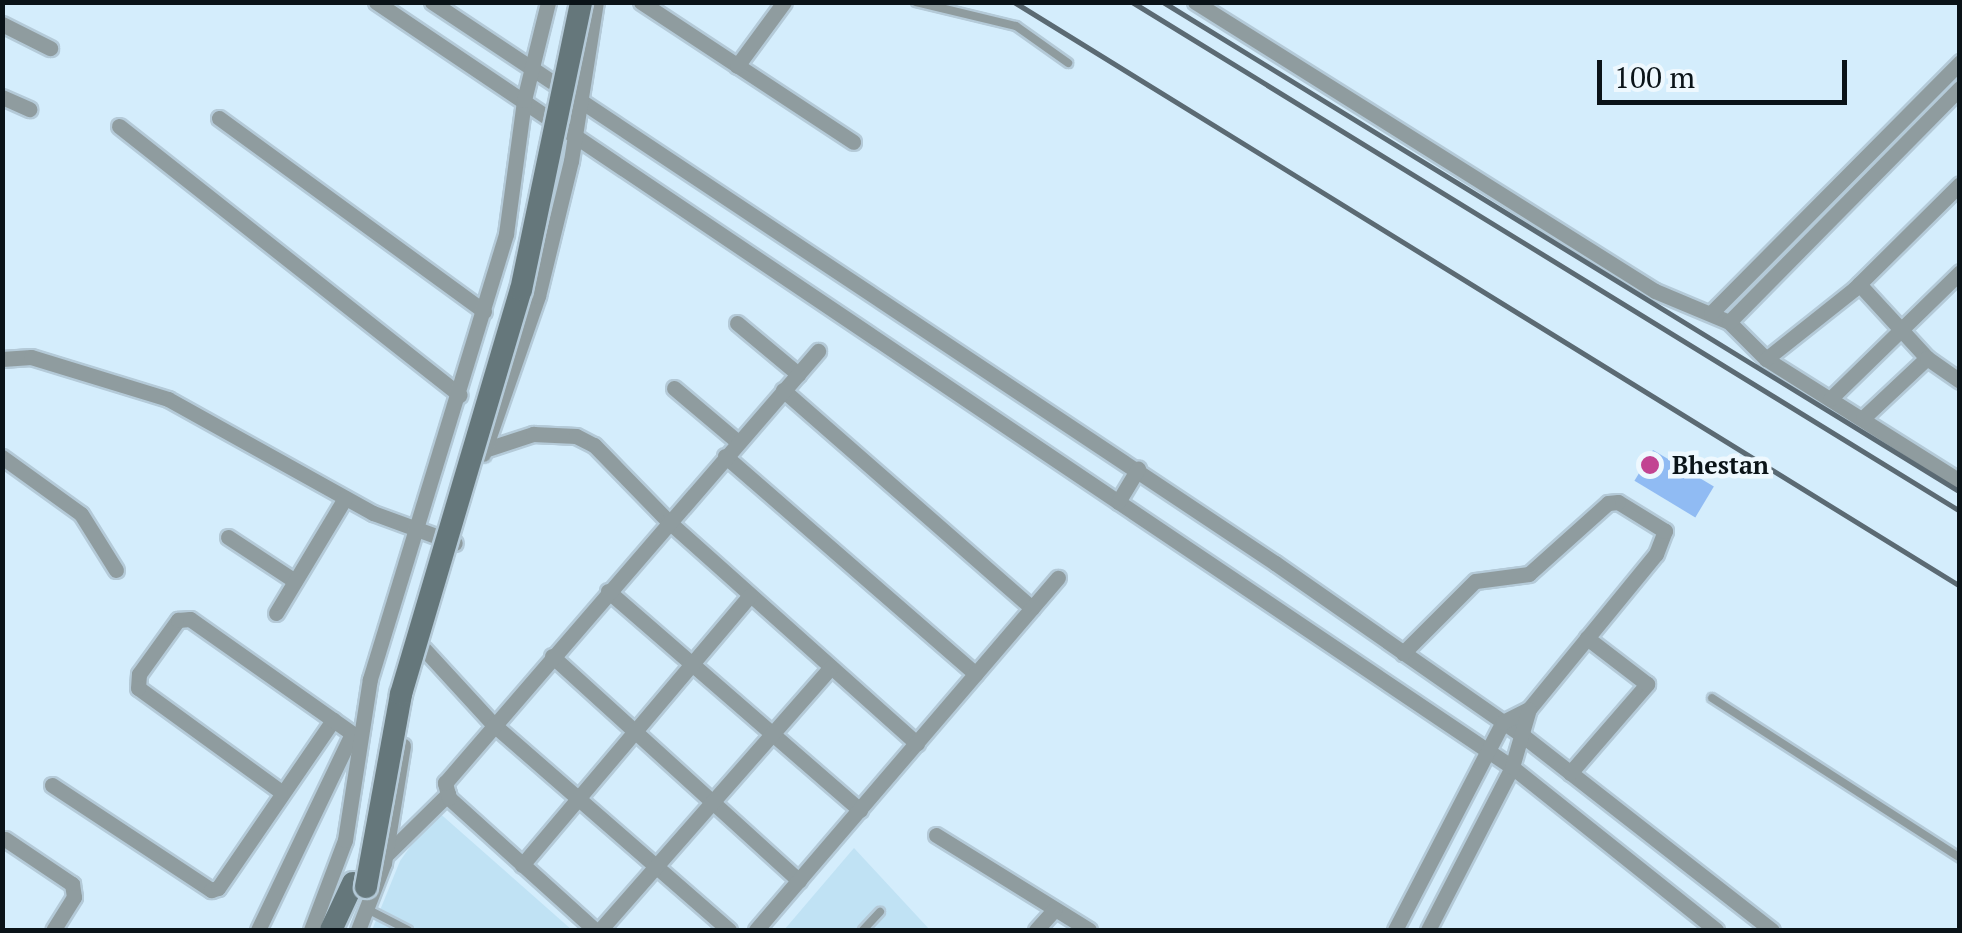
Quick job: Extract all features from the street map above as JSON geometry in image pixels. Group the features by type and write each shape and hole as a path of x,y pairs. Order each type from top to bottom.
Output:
{"street":[{"path":"376,2 576,132 1512,768 1716,930"},
{"path":"432,2 1138,468 1525,738 1772,930"},
{"path":"311,930 345,840 356,737 370,679 419,532 506,234 524,100 548,2"},
{"path":"358,930 387,690 507,286 566,2"},
{"path":"348,930 362,893 402,694 521,290 580,2"},
{"path":"384,858 424,649 484,450 538,296 576,132 596,2"},
{"path":"641,2 854,142"},
{"path":"738,66 784,2"},
{"path":"1195,2 1655,290 1729,322 1766,359 1960,481"},
{"path":"2,24 50,48"},
{"path":"1712,313 1960,62"},
{"path":"1729,322 1960,88"},
{"path":"2,96 29,109"},
{"path":"219,118 484,312"},
{"path":"118,126 460,395"},
{"path":"1766,359 1859,284 1960,184"},
{"path":"1830,400 1960,272"},
{"path":"1859,284 1927,358 1960,381"},
{"path":"738,323 798,374"},
{"path":"818,351 445,782 448,794 598,930 831,667"},
{"path":"2,359 30,357 168,398 345,498 419,532 455,543"},
{"path":"1863,418 1927,358"},
{"path":"674,388 738,442"},
{"path":"784,390 1032,608"},
{"path":"484,450 533,434 576,436 594,446 668,521 917,744"},
{"path":"724,456 976,674"},
{"path":"2,457 81,514 116,570"},
{"path":"1118,502 1138,468"},
{"path":"276,613 345,498"},
{"path":"1395,930 1503,722 1529,709 1587,638 1665,540 1660,526 1618,502 1602,508 1529,574 1476,582 1403,653"},
{"path":"228,537 295,582"},
{"path":"756,930 1058,578"},
{"path":"608,591 860,810"},
{"path":"522,865 750,595"},
{"path":"280,791 138,688 139,674 178,620 190,619 356,737"},
{"path":"1570,773 1647,684 1587,638"},
{"path":"424,649 494,725 730,930"},
{"path":"552,656 800,881"},
{"path":"1428,930 1512,768 1525,738 1529,709"},
{"path":"52,785 211,890 224,882 280,791 333,720"},
{"path":"258,930 356,737"},
{"path":"331,930 362,893 384,858 448,794"},
{"path":"936,834 1089,930"},
{"path":"6,839 72,884 74,897 54,930"},
{"path":"1680,902 1702,876"},
{"path":"1036,930 1055,909"}],"lane":[{"path":"916,2 1016,26 1068,62"},
{"path":"1712,698 1960,858"},
{"path":"362,893 408,930"},
{"path":"863,930 880,912"}],"shaded area":[{"path":"436,810 572,930 372,930 400,861"},
{"path":"854,848 930,930 784,930"}],"building":[{"path":"1653,450 1714,487 1695,517 1634,481"}],"railway":[{"path":"1014,2 1960,586"},
{"path":"1132,2 1960,511"},
{"path":"1163,2 1960,492"}],"place":[{"name":"Bhestan","path":"1650,465"}]}
